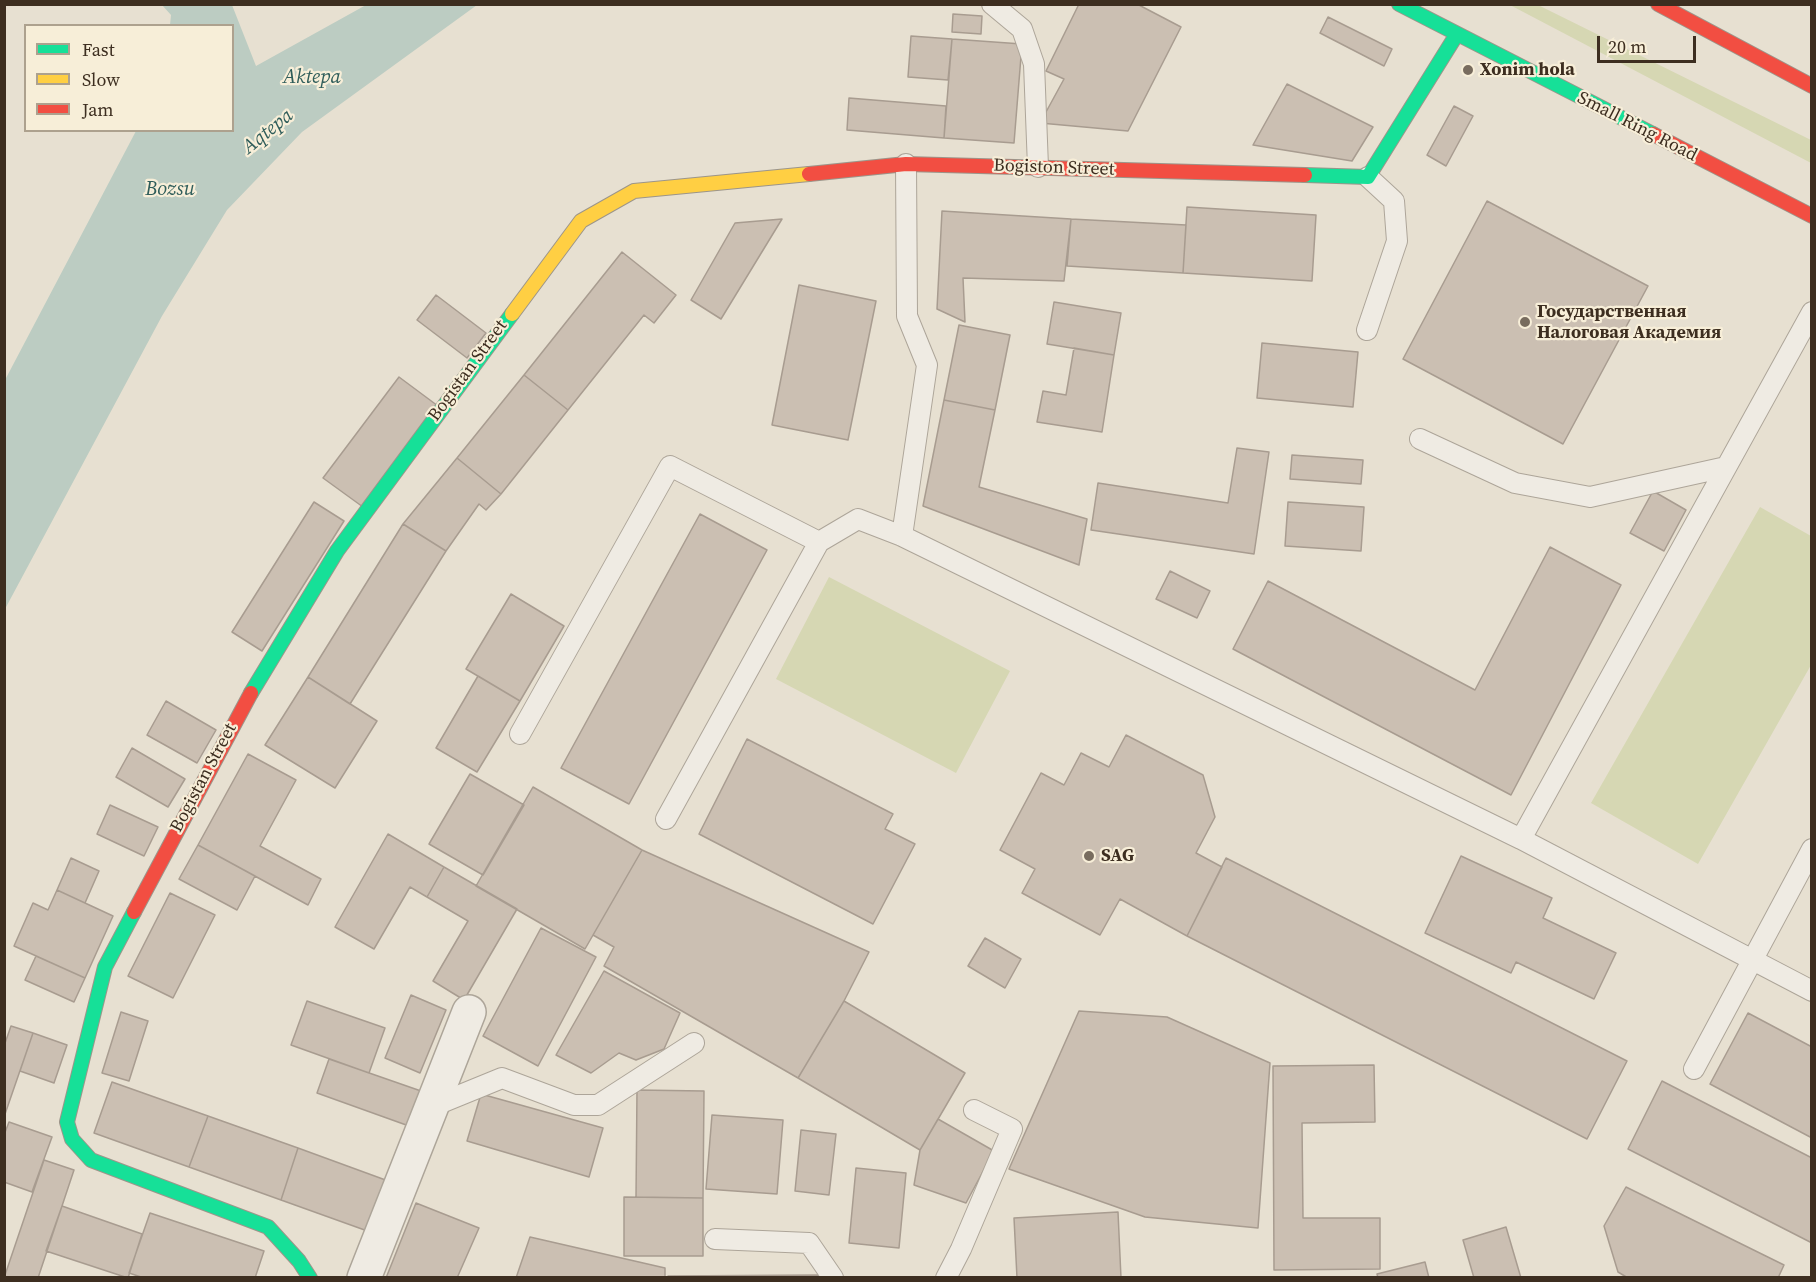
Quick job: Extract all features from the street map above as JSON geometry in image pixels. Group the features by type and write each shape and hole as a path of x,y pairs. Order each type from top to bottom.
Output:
{"main road":[{"name":"Small Ring Road","path":"1399,4 1812,216"},
{"path":"1658,4 1812,86"},
{"path":"1368,177 1457,34"},
{"name":"Bogiston Street","path":"906,164 1368,177"},
{"name":"Bogistan Street","path":"310,1278 299,1261 268,1227 91,1160 72,1138 67,1122 105,967 237,715 337,551 581,220 634,191 906,164"}],"street":[{"path":"364,1278 469,1012"}],"lane":[{"path":"992,4 1022,29 1034,64 1038,167"},
{"path":"902,536 927,365 907,316 906,164"},
{"path":"1367,330 1398,241 1394,201 1368,177"},
{"path":"1521,839 1812,312"},
{"path":"1420,439 1515,483 1590,497 1726,467"},
{"path":"520,734 670,466 819,542"},
{"path":"666,819 819,542 858,519 902,536 1521,839 1812,991"},
{"path":"1694,1069 1812,849"},
{"path":"431,1107 502,1078 574,1105 598,1105 694,1043"},
{"path":"946,1278 1011,1129 974,1110"},
{"path":"716,1239 808,1243 833,1278"}],"green space":[{"path":"1510,5 1538,5 1811,140 1811,163"},
{"path":"1760,507 1811,536 1811,665 1698,864 1591,803"},
{"path":"829,577 1010,671 956,773 776,679"}],"water":[{"name":"Bozsu","path":"162,5 232,5 256,66 366,5 477,5 302,132 227,210 162,316 5,609 5,380 135,132 234,132 234,24 170,24 171,15"}],"building":[{"path":"1079,4 1137,4 1181,27 1128,131 1040,123 1064,79 1046,71"},
{"path":"953,14 982,16 981,34 952,32"},
{"path":"1328,17 1392,49 1384,66 1320,33"},
{"path":"911,36 952,39 948,80 908,77"},
{"path":"952,39 1022,44 1014,143 944,138"},
{"path":"1287,84 1373,127 1352,161 1253,145"},
{"path":"849,98 946,106 944,138 847,130"},
{"path":"1454,106 1473,116 1446,166 1427,155"},
{"name":"Государственная Налоговая Академия","path":"1487,201 1648,286 1563,444 1403,359"},
{"path":"1187,207 1316,215 1312,281 1183,273"},
{"path":"942,211 1071,219 1064,281 963,278 965,322 937,309"},
{"path":"782,219 721,319 691,300 735,223"},
{"path":"1071,219 1186,225 1183,273 1067,266"},
{"path":"622,252 676,295 654,323 644,315 568,410 524,375"},
{"path":"799,285 876,301 848,440 772,425"},
{"path":"436,295 486,333 467,358 417,320"},
{"path":"1054,302 1121,313 1114,355 1047,344"},
{"path":"959,325 1010,335 995,410 944,400"},
{"path":"1262,343 1358,352 1353,407 1257,398"},
{"path":"1074,348 1114,355 1102,432 1037,422 1043,391 1066,395"},
{"path":"524,375 568,410 501,494 457,458"},
{"path":"399,377 438,406 363,507 323,478"},
{"path":"944,400 995,410 979,487 1087,519 1079,565 923,506"},
{"path":"1237,448 1269,452 1254,554 1091,530 1098,483 1228,503"},
{"path":"1292,455 1363,460 1361,484 1290,479"},
{"path":"457,458 501,494 486,510 479,504 446,551 403,524"},
{"path":"1653,491 1686,510 1664,551 1630,533"},
{"path":"314,502 344,521 262,651 232,632"},
{"path":"1288,502 1364,507 1361,551 1285,546"},
{"path":"700,514 767,550 629,804 561,768"},
{"path":"403,524 446,551 350,704 308,677"},
{"path":"1550,547 1621,585 1511,795 1233,649 1268,581 1475,690"},
{"path":"1170,571 1210,591 1197,618 1156,599"},
{"path":"511,594 564,626 520,701 466,669"},
{"path":"478,676 520,701 477,772 436,748"},
{"path":"308,677 377,721 335,788 265,745"},
{"path":"166,701 216,730 197,763 147,735"},
{"path":"1126,735 1203,775 1215,817 1196,853 1222,867 1187,936 1120,899 1100,935 1022,893 1035,869 1000,850 1041,773 1064,785 1081,753 1109,767"},
{"path":"747,739 893,814 885,829 915,844 873,924 699,834"},
{"path":"132,748 185,779 168,807 116,777"},
{"path":"248,754 296,780 260,846 321,879 308,905 198,845"},
{"path":"470,774 524,805 483,875 429,844"},
{"path":"533,787 642,850 585,949 476,886"},
{"path":"110,805 158,827 144,856 97,834"},
{"path":"388,834 444,867 427,897 410,887 374,949 335,927"},
{"path":"198,845 255,876 237,910 179,879"},
{"path":"642,850 869,952 844,1001 798,1078 604,966 614,947 593,935"},
{"path":"1461,856 1552,898 1543,918 1616,953 1594,999 1516,962 1511,973 1425,933"},
{"path":"71,858 99,871 85,903 57,890"},
{"path":"1226,858 1627,1061 1587,1139 1187,936"},
{"path":"444,867 517,909 464,1000 433,981 468,921 427,897"},
{"path":"57,890 113,916 85,978 14,946 33,903 48,910"},
{"path":"170,893 215,915 173,998 128,976"},
{"path":"541,928 596,957 538,1066 483,1036"},
{"path":"985,938 1021,959 1005,988 968,966"},
{"path":"36,956 85,978 74,1002 25,980"},
{"path":"604,971 680,1013 664,1049 636,1060 619,1053 591,1073 556,1055"},
{"path":"411,995 446,1010 420,1073 385,1058"},
{"path":"307,1001 385,1028 369,1073 291,1045"},
{"path":"844,1001 965,1073 920,1150 798,1078"},
{"path":"1079,1011 1167,1017 1270,1063 1258,1228 1145,1217 1009,1169"},
{"path":"121,1012 148,1021 129,1081 102,1073"},
{"path":"1748,1013 1812,1047 1812,1138 1710,1084"},
{"path":"11,1026 33,1033 4,1117 4,1046"},
{"path":"33,1033 67,1045 54,1083 20,1071"},
{"path":"329,1059 421,1091 409,1126 317,1093"},
{"path":"1374,1065 1375,1122 1302,1123 1303,1218 1380,1218 1380,1269 1274,1270 1273,1066"},
{"path":"1662,1081 1812,1158 1812,1243 1628,1149"},
{"path":"112,1082 208,1116 189,1167 94,1133"},
{"path":"637,1090 704,1091 703,1198 636,1197"},
{"path":"481,1094 603,1128 589,1177 467,1141"},
{"path":"712,1115 783,1120 777,1194 706,1189"},
{"path":"208,1116 298,1148 281,1200 189,1167"},
{"path":"938,1119 994,1151 966,1203 914,1185 920,1150"},
{"path":"9,1122 52,1137 32,1192 4,1182 4,1135"},
{"path":"801,1130 836,1134 829,1195 795,1191"},
{"path":"298,1148 391,1182 373,1233 281,1200"},
{"path":"44,1160 74,1170 38,1278 4,1278"},
{"path":"856,1168 906,1173 899,1248 849,1243"},
{"path":"1626,1187 1784,1265 1778,1278 1628,1278 1618,1272 1604,1226"},
{"path":"624,1197 703,1198 703,1256 624,1256"},
{"path":"416,1203 479,1228 457,1278 386,1278"},
{"path":"62,1206 142,1234 128,1278 46,1251"},
{"path":"1118,1212 1121,1278 1017,1278 1014,1218"},
{"path":"150,1213 264,1251 255,1278 144,1278 129,1273"},
{"path":"1506,1227 1521,1278 1474,1278 1463,1240"},
{"path":"530,1237 665,1268 665,1278 516,1278"},
{"path":"1425,1262 1429,1278 1378,1278 1377,1274"},
{"path":"818,1275 818,1278 668,1278 668,1276"}],"traffic: fast":[{"path":"1399,4 1653,134"},
{"path":"1305,175 1368,177 1457,34"},
{"path":"251,693 337,551 512,314"},
{"path":"134,912 105,967 67,1122 72,1139 91,1160 268,1227 299,1261 310,1278"}],"traffic: slow":[{"path":"512,314 581,221 634,191 809,174"}],"traffic: jam":[{"path":"1658,4 1812,86"},
{"path":"1653,134 1812,216"},
{"path":"809,174 906,164 1305,175"},
{"path":"134,912 251,693"}],"place":[{"name":"Xonim hola","path":"1468,70"},
{"name":"Государственная Налоговая Академия","path":"1525,322"},
{"name":"SAG","path":"1089,856"}],"water label":[{"name":"Aktepa","path":"312,78"},
{"name":"Aqtepa","path":"268,132"}]}
